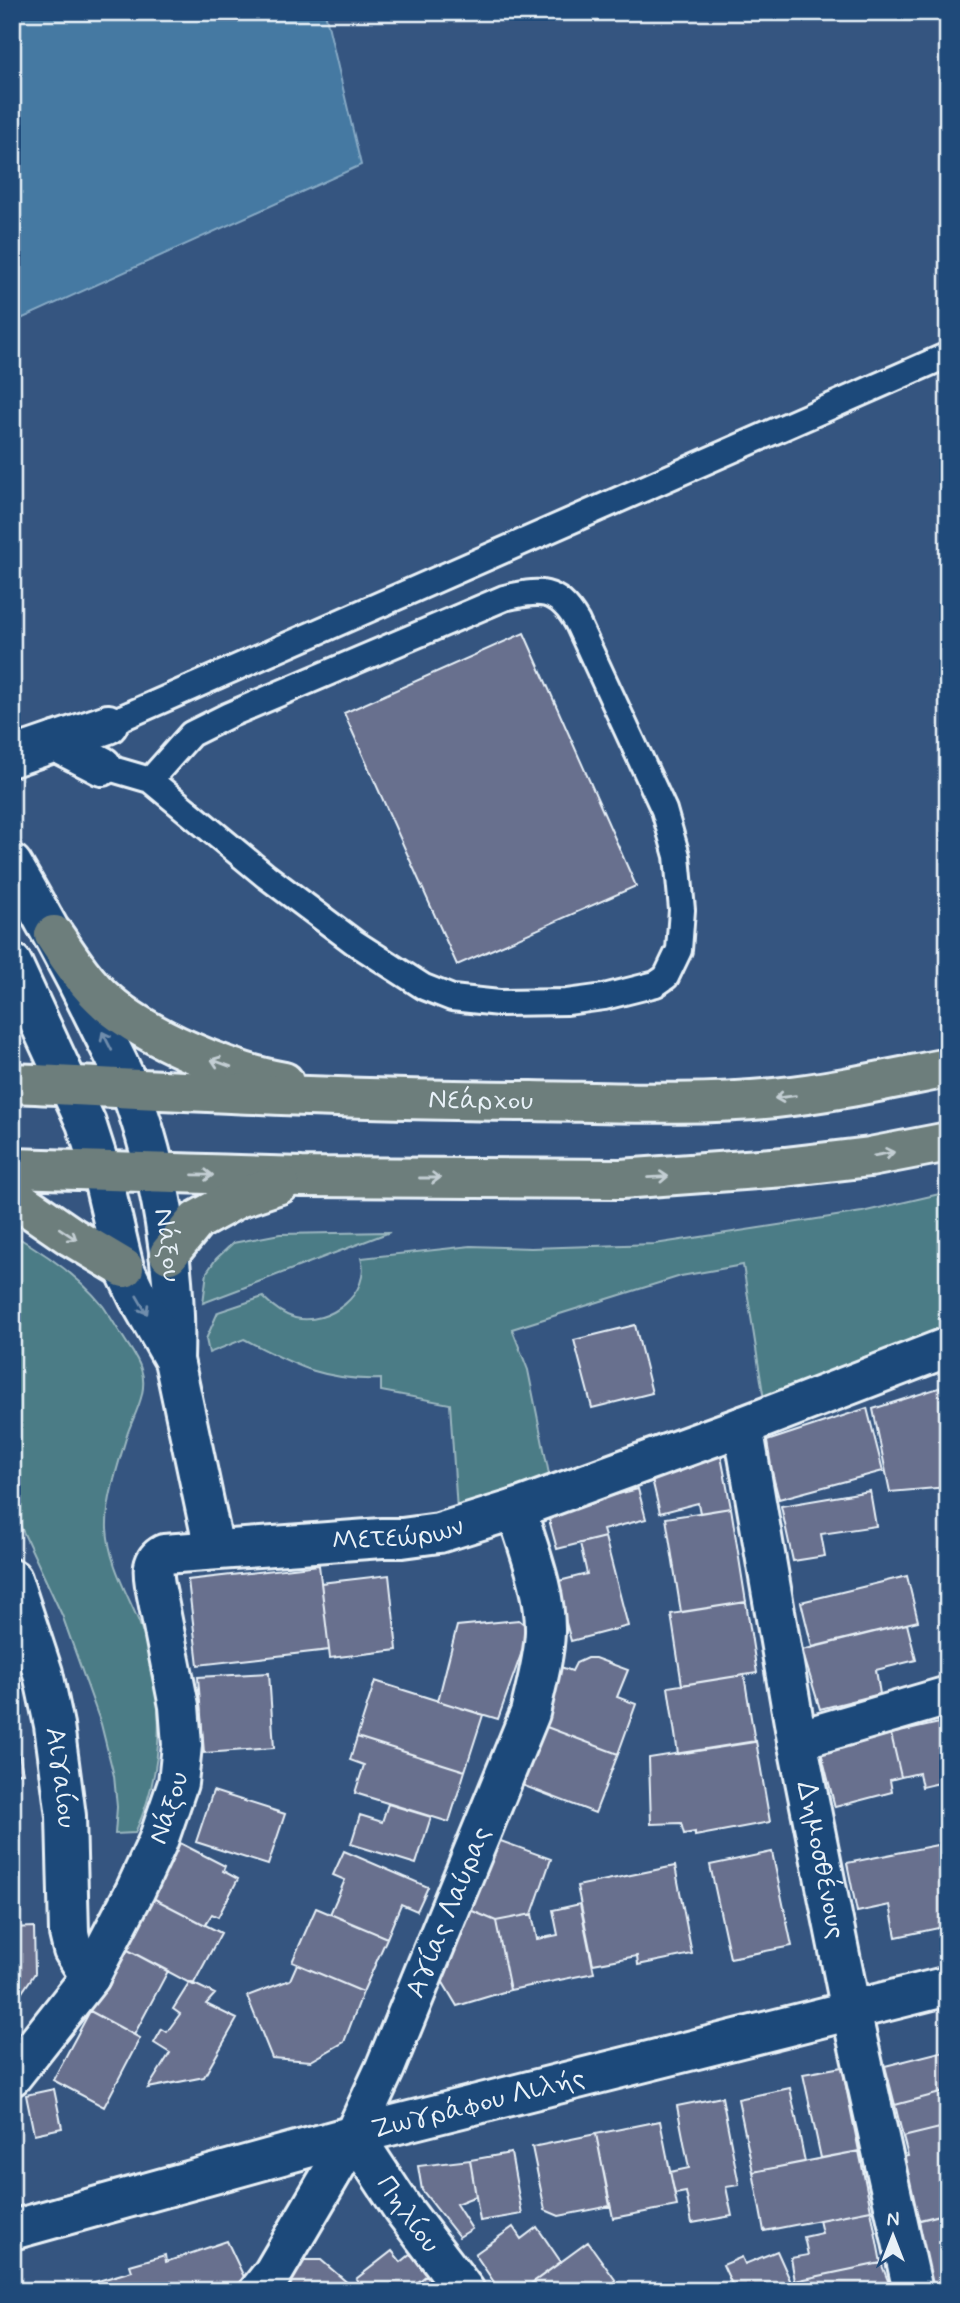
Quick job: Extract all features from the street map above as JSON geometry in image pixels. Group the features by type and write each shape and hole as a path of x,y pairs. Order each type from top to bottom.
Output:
{"main road":[{"path":"54,935 75,965 107,1002 154,1035 206,1058 276,1081 383,1098"},
{"name":"Νεάρχου","path":"12,1083 215,1094 383,1098 593,1102 742,1100 818,1092 948,1068"},
{"path":"12,1168 302,1177 663,1177 825,1163 948,1142"},
{"path":"169,1254 196,1221 238,1198 302,1177"},
{"path":"12,1200 24,1204 124,1268"}],"street":[{"path":"12,757 108,724"},
{"path":"57,742 102,766"},
{"name":"Νάξου","path":"12,864 54,935 129,1088 145,1133 169,1254 175,1316 174,1360"},
{"path":"12,963 86,1123 101,1170 124,1268 174,1360 214,1549"},
{"name":"Μετεώρων","path":"214,1549 421,1536 475,1523 743,1426 948,1347"},
{"name":"Δημοσθένους","path":"743,1426 797,1740 851,2011 913,2291"},
{"name":"Αγίας Λαύρας","path":"259,2291 273,2273 354,2136 519,1745 530,1713 543,1656 545,1629 537,1578 516,1509"},
{"name":"Νάξου","path":"12,2076 90,1977 115,1933 158,1841 181,1765 179,1706 155,1586 154,1564 157,1558 164,1554 214,1549"},
{"name":"Αιγαίου","path":"12,1579 50,1700 66,1816 69,1933 73,1950 90,1977"},
{"path":"797,1740 948,1696"},
{"name":"Ζωγράφου Λιλής","path":"12,2230 354,2136 948,1986"},
{"name":"Πηλίου","path":"354,2136 402,2208 465,2291"}],"lane":[{"path":"108,724 948,355"},
{"path":"102,766 149,780 266,876 354,942 424,987 452,998 530,1003 604,998 656,984 666,977 679,950 682,932 681,888 677,856 664,810 577,622 569,608 543,593 532,591 504,598 219,720 183,741 149,780"}],"green space":[{"path":"948,1192 948,1327 764,1400 743,1265 681,1276 512,1329 528,1370 550,1479 457,1511 450,1404 381,1391 381,1379 342,1377 310,1370 244,1339 209,1353 206,1339 218,1312 263,1297 278,1310 295,1318 321,1317 334,1312 354,1294 360,1283 363,1271 361,1258 471,1246 531,1248 655,1244 862,1212"},
{"path":"390,1232 203,1303 207,1272 233,1243 280,1234"},
{"path":"12,1234 61,1266 94,1295 136,1357 143,1378 140,1403 127,1435 114,1481 107,1528 115,1565 148,1648 158,1701 157,1755 145,1808 135,1833 115,1834 117,1807 114,1776 101,1724 62,1615 12,1508"}],"water":[{"path":"12,12 325,12 361,165 12,323"}],"building":[{"path":"524,633 636,886 457,965 344,713"},
{"path":"635,1325 652,1393 592,1408 574,1340"},
{"path":"948,1385 948,1487 890,1492 873,1409"},
{"path":"867,1408 883,1471 779,1499 764,1442"},
{"path":"721,1456 731,1508 700,1513 698,1503 660,1513 652,1479 665,1475 664,1469"},
{"path":"638,1489 646,1519 603,1530 605,1537 557,1549 547,1512"},
{"path":"870,1491 876,1526 821,1534 825,1556 793,1561 781,1506"},
{"path":"731,1508 746,1602 681,1612 666,1518"},
{"path":"605,1537 628,1626 571,1641 555,1582 587,1574 580,1543"},
{"path":"319,1565 329,1650 198,1665 188,1580"},
{"path":"389,1575 397,1650 330,1658 321,1583"},
{"path":"907,1576 918,1621 812,1647 801,1602"},
{"path":"746,1602 757,1673 682,1685 671,1614"},
{"path":"519,1620 530,1629 498,1719 438,1701 457,1626"},
{"path":"907,1624 916,1660 876,1670 880,1694 820,1709 802,1650"},
{"path":"595,1658 628,1670 617,1697 636,1704 618,1754 536,1723 558,1666 572,1671 576,1663"},
{"path":"269,1673 274,1748 204,1753 198,1677"},
{"path":"744,1675 755,1742 678,1754 668,1687"},
{"path":"375,1681 483,1715 465,1771 357,1737"},
{"path":"12,1718 23,1773 12,1774"},
{"path":"948,1721 948,1781 922,1787 919,1773 901,1777 891,1734"},
{"path":"536,1723 618,1754 595,1813 514,1782"},
{"path":"891,1734 901,1777 890,1780 892,1792 835,1807 821,1752"},
{"path":"357,1737 465,1771 449,1822 355,1793 364,1765 350,1760"},
{"path":"756,1741 770,1822 695,1836 695,1832 684,1834 681,1823 651,1824 649,1758"},
{"path":"213,1791 285,1814 268,1865 196,1842"},
{"path":"388,1804 431,1817 416,1864 351,1844 360,1815 382,1822"},
{"path":"495,1839 551,1859 532,1914 496,1921 470,1910"},
{"path":"180,1843 225,1866 223,1871 238,1879 218,1917 212,1914 205,1925 151,1897"},
{"path":"947,1843 948,1926 896,1937 890,1905 857,1912 847,1863"},
{"path":"12,1851 15,1928 12,1928"},
{"path":"344,1851 428,1887 417,1911 401,1904 387,1938 330,1914 345,1880 333,1875"},
{"path":"772,1852 792,1946 730,1958 710,1865"},
{"path":"675,1866 692,1954 638,1965 637,1956 593,1964 577,1886"},
{"path":"151,1897 221,1933 193,1985 124,1948"},
{"path":"580,1904 594,1973 510,1990 496,1921 532,1914 537,1939 558,1935 553,1910"},
{"path":"316,1908 387,1938 363,1992 292,1962"},
{"path":"470,1910 496,1921 510,1990 457,2006 435,1969"},
{"path":"34,1927 35,1973 12,2007 12,1928"},
{"path":"124,1948 168,1971 134,2035 90,2011"},
{"path":"297,1964 363,1992 344,2042 311,2061 272,2058 247,1996 290,1980"},
{"path":"190,1982 215,1994 206,2004 237,2019 204,2077 148,2088 170,2053 154,2043 162,2029 167,2032 180,2014 173,2009"},
{"path":"90,2011 140,2038 104,2107 53,2080"},
{"path":"948,2050 948,2091 895,2105 885,2066"},
{"path":"842,2067 859,2151 821,2158 803,2074"},
{"path":"790,2088 805,2162 753,2172 738,2099"},
{"path":"54,2089 62,2128 34,2134 26,2095"},
{"path":"948,2091 948,2126 903,2137 895,2105"},
{"path":"722,2097 739,2185 726,2187 732,2216 692,2223 686,2192 675,2194 670,2172 689,2168 677,2106"},
{"path":"660,2121 677,2206 613,2218 596,2134"},
{"path":"948,2126 948,2213 915,2221 899,2158 908,2156 903,2137"},
{"path":"596,2134 610,2206 559,2216 545,2210 532,2147"},
{"path":"859,2151 871,2210 764,2231 753,2172"},
{"path":"511,2153 522,2214 480,2221 470,2160"},
{"path":"470,2160 476,2196 456,2204 472,2229 459,2237 422,2190 418,2166"},
{"path":"871,2210 881,2263 795,2281 791,2258 808,2255 804,2237 822,2233 819,2220"},
{"path":"948,2213 948,2291 927,2291 909,2223"},
{"path":"513,2227 521,2239 537,2227 561,2262 521,2291 500,2291 475,2254"},
{"path":"227,2241 244,2277 231,2291 64,2291 132,2271 130,2265 165,2255 166,2262"},
{"path":"588,2242 616,2281 603,2291 521,2291"},
{"path":"392,2251 401,2262 411,2254 427,2275 407,2291 365,2291 356,2279"},
{"path":"777,2251 795,2291 735,2291 723,2265 742,2257 745,2264"},
{"path":"304,2260 321,2260 357,2291 284,2291"},
{"path":"881,2263 892,2291 795,2291 792,2284 795,2281"},
{"path":"427,2275 439,2291 407,2291"}]}
